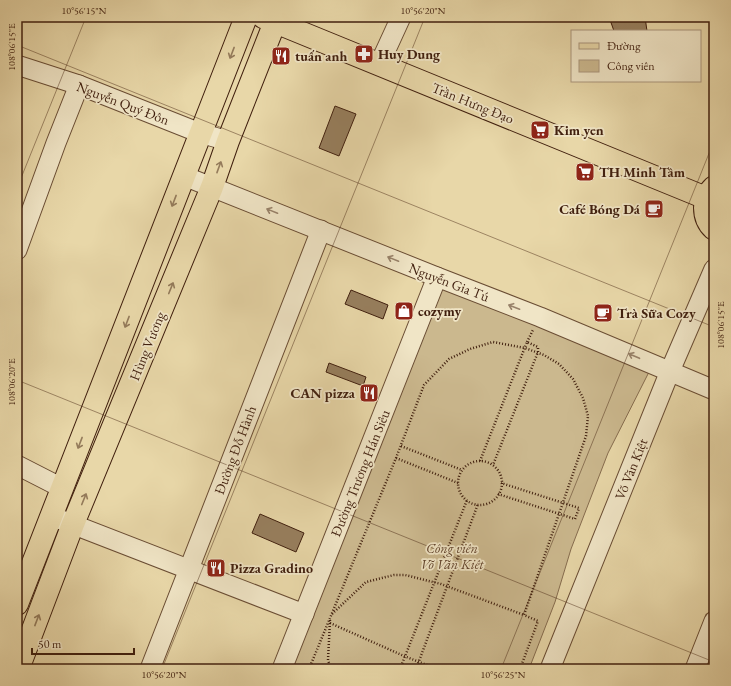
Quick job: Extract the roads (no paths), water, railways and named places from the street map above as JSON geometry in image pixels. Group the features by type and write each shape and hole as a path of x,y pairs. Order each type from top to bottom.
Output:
{"main road":[{"name":"Hùng Vương","path":"17,604 246,17"},
{"name":"Hùng Vương","path":"18,669 74,524 212,187 269,19"},
{"name":"Trần Hưng Đạo","path":"269,19 380,65 710,193"},
{"path":"710,193 705,208 707,218 714,228"}],"street":[{"path":"380,65 401,17"},
{"name":"Nguyễn Quý Đôn","path":"17,65 79,85 200,133 228,141"},
{"path":"17,250 79,85"},
{"name":"Nguyễn Gia Tú","path":"184,176 540,317 714,390"},
{"name":"Đường Đỗ Hành","path":"150,669 321,230"},
{"name":"Võ Văn Kiệt","path":"550,669 670,371 714,269"},
{"name":"Đường Trương Hán Siêu","path":"282,669 437,277"},
{"path":"17,464 62,488"},
{"path":"51,516 304,614"},
{"path":"695,669 714,621"}],"place":[{"name":"Huy Dung","path":"364,54"},
{"name":"tuấn anh","path":"281,56"},
{"name":"Kim yen","path":"540,130"},
{"name":"TH Minh Tâm","path":"585,172"},
{"name":"Café Bóng Dá","path":"654,209"},
{"name":"cozymy","path":"404,311"},
{"name":"Trà Sữa Cozy","path":"603,313"},
{"name":"CAN pizza","path":"369,393"},
{"name":"Pizza Gradino","path":"216,568"}],"park label":[{"name":"Công viên Võ Văn Kiệt","path":"452,556"}]}
